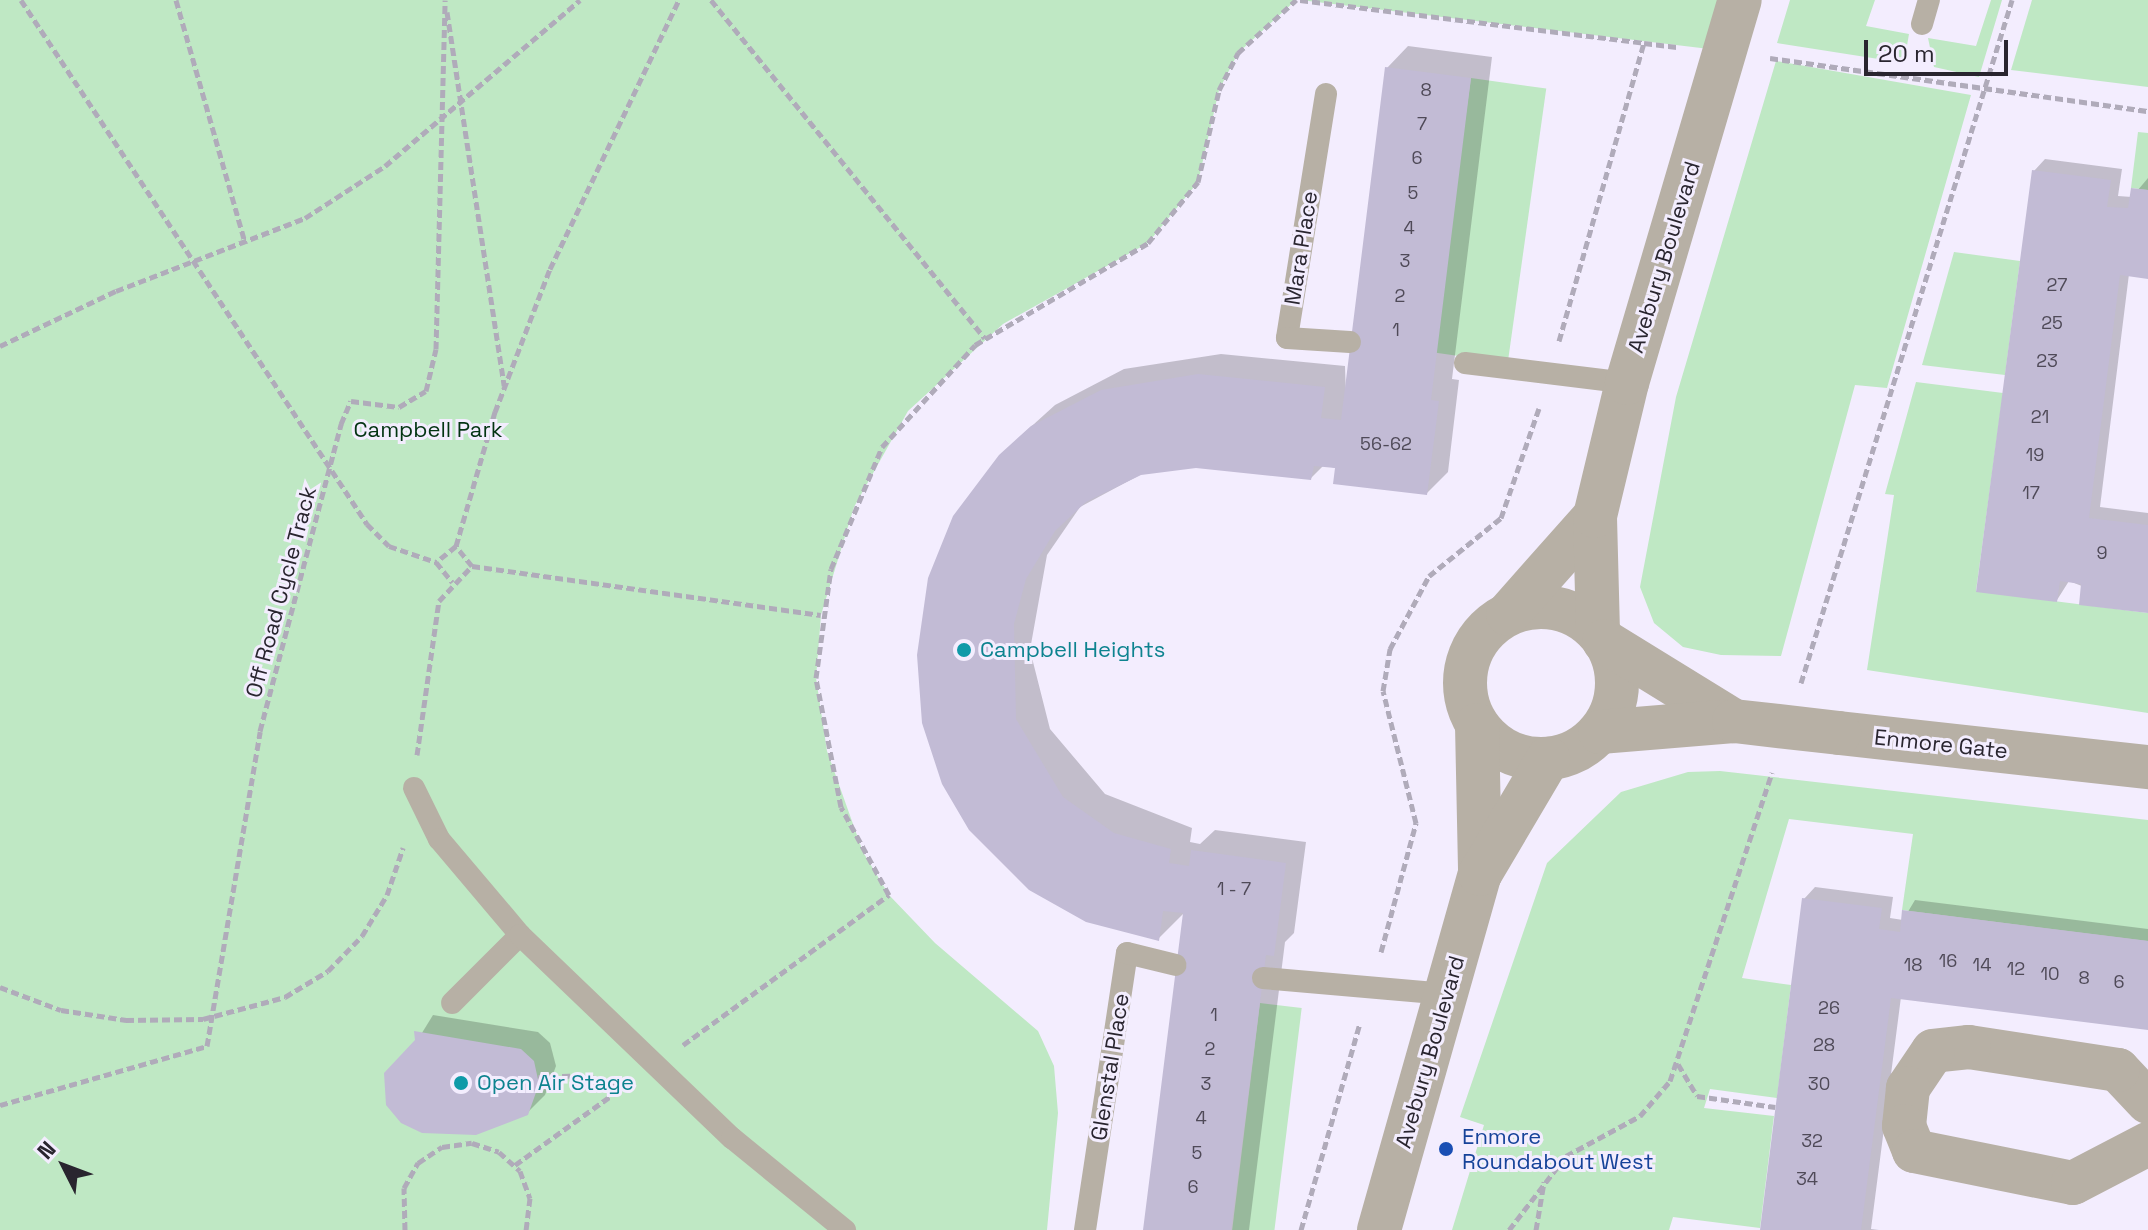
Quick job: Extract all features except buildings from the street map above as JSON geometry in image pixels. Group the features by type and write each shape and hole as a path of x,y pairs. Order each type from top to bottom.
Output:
{"street":[{"name":"Avebury Boulevard","path":"1601,636 1595,516 1627,383 1740,0"},
{"name":"Avebury Boulevard","path":"1508,614 1595,516"},
{"path":"1556,609 1601,636 1617,687 1600,732 1548,759 1508,752 1477,725 1465,676 1487,629 1508,614 1556,609"},
{"name":"Enmore Gate","path":"1601,636 1734,721"},
{"name":"Enmore Gate","path":"1600,732 1734,721 2148,767"},
{"name":"Avebury Boulevard","path":"1477,725 1480,874"},
{"name":"Avebury Boulevard","path":"1379,1230 1480,874 1548,759"},
{"path":"2148,1102 2118,1070 1969,1047 1933,1051 1908,1088 1904,1126 1914,1151 2073,1183 2148,1144"}],"lane":[{"path":"1922,24 1929,0"},
{"name":"Mara Place","path":"1326,94 1287,338 1350,342"},
{"path":"1465,363 1627,383"},
{"path":"414,788 439,839 520,935 732,1138 845,1230"},
{"path":"452,1003 520,935"},
{"name":"Glenstal Place","path":"1085,1230 1127,953 1176,965"},
{"path":"1263,978 1446,994"}],"path":[{"path":"21,0 378,539 436,562 452,582"},
{"path":"176,0 245,243"},
{"path":"445,0 504,387"},
{"name":"Off Road Cycle Track","path":"0,1105 207,1046 260,731 351,401 399,407 426,391 436,349 445,0"},
{"path":"0,346 193,261 305,218 385,166 580,0"},
{"path":"436,562 456,546 504,387 591,175 679,0"},
{"path":"711,0 985,338"},
{"path":"515,1165 889,895 841,807 827,751 816,678 821,615 836,557 882,447 908,411 985,338 1148,243 1198,182 1219,90 1238,53 1298,0 1644,43"},
{"path":"1894,400 2012,0"},
{"path":"1726,51 1986,91 2148,111"},
{"path":"456,546 472,566 821,615"},
{"path":"0,987 61,1010 126,1020 211,1018 285,997 348,953 387,895 414,788 424,675 439,601 452,582 472,566"},
{"path":"1509,1230 1566,1156 1640,1116 1678,1063 1682,1046"},
{"path":"1678,1063 1697,1096 1775,1107"},
{"path":"538,1077 587,1075 622,1089"},
{"path":"405,1230 401,1203 410,1175 430,1154 457,1139 485,1146 515,1165 530,1198 526,1230"},
{"path":"1536,1230 1545,1181"}],"green space":[{"name":"Campbell Park","path":"0,0 1296,0 1238,53 1219,90 1198,182 1148,243 1003,324 908,411 854,507 821,615 816,678 827,751 863,852 889,895 935,943 1038,1031 1054,1066 1058,1113 1047,1230 0,1230"},
{"path":"1300,0 1740,0 1726,51"},
{"path":"1790,0 1875,0 1866,26 1909,34 1904,63 1777,43"},
{"path":"1991,0 2002,0 1979,77 1934,67 1928,38 1976,46"},
{"path":"2032,0 2148,0 2148,87 2011,70"},
{"path":"1776,61 1971,95 1887,388 1855,385 1781,656 1721,655 1683,647 1654,623 1640,587 1676,397"},
{"path":"1471,78 1546,89 1508,363 1432,352"},
{"path":"2138,132 2148,133 2148,190 2131,188"},
{"path":"1954,252 2020,261 2005,375 1922,365"},
{"path":"1916,382 2003,393 1976,591 2148,613 2148,713 1867,670 1894,495 1885,494"},
{"path":"1720,771 2148,820 2148,941 1902,910 1913,834 1789,819 1742,978 1791,985 1777,1098 1710,1089 1704,1108 1774,1116 1760,1228 1673,1217 1669,1230 1452,1230 1484,1125 1460,1117 1547,863 1621,792 1688,772"},
{"path":"1260,1003 1302,1008 1274,1230 1232,1230"}],"place":[{"name":"Campbell Heights","path":"964,650"},
{"name":"Open Air Stage","path":"461,1083"},
{"name":"Enmore Roundabout West","path":"1446,1149"}]}
